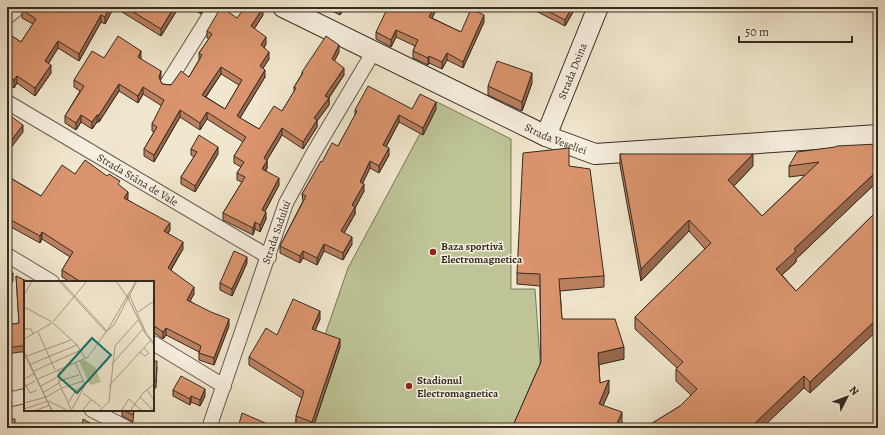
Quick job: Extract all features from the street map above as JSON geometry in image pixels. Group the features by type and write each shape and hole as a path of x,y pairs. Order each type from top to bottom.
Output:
{"street":[{"path":"167,84 215,7"},
{"name":"Strada Veseliei","path":"284,7 546,136 582,150 601,155 878,135"},
{"name":"Strada Doina","path":"546,136 598,7"},
{"name":"Strada Sadului","path":"209,428 292,191 374,51"},
{"name":"Strada Stâna de Vale","path":"7,102 269,257"},
{"path":"7,255 50,281"},
{"path":"154,344 224,386"},
{"path":"7,400 24,396"},
{"path":"94,411 127,428"}],"green space":[{"name":"Baza sportivă Electromagnetica","path":"437,102 511,139 511,289 535,289 541,374 517,428 293,428 348,268"}],"building":[{"path":"26,7 110,7 105,17 101,15 79,54 58,41 45,61 51,65 35,88 17,76 14,80 9,78 7,80 7,33 21,42 36,19 22,10"},
{"path":"125,7 174,7 161,29"},
{"path":"221,7 237,18 245,7 263,8 251,26 266,37 261,45 269,52 260,66 265,70 237,116 259,129 274,106 282,111 296,88 294,87 303,73 302,72 326,36 339,45 332,59 344,68 325,96 329,98 314,118 317,120 303,142 282,128 264,158 267,161 262,169 279,178 262,210 266,212 260,225 255,222 253,228 223,213 245,177 237,173 244,162 234,156 246,137 207,112 200,123 180,110 154,155 144,149 157,127 152,124 164,100 143,87 138,96 119,84 99,115 97,115 92,122 81,115 76,123 65,116 84,86 74,80 92,51 104,58 118,36 141,51 138,57 161,71 159,77 162,84 171,85 181,71 189,77 202,55 199,53 212,34 207,31","holes":["221,67 242,80 225,109 202,95"]},
{"path":"388,7 434,7 429,17 461,32 471,9 484,15 463,62 447,53 442,62 429,56 428,58 413,51 418,40 396,30 391,40 376,32"},
{"path":"540,7 572,7 565,20"},
{"path":"497,61 532,73 522,102 488,86"},
{"path":"368,86 412,109 420,94 436,102 423,128 399,115 383,145 389,148 379,166 370,161 360,182 364,184 352,205 355,207 341,231 352,237 343,253 324,244 317,258 303,251 300,256 280,246 306,196 302,194 332,143 338,146 357,111 355,110"},
{"path":"12,117 23,125 7,146 7,124"},
{"path":"199,135 218,147 195,186 181,177 197,152 191,149"},
{"path":"878,144 878,170 794,249 796,251 776,269 796,291 878,210 878,318 810,382 804,376 750,428 641,428 644,426 646,427 680,406 697,389 676,369 683,362 635,317 711,243 689,220 641,269 620,154 753,154 728,180 762,216 819,162 789,166 797,152 837,146"},
{"path":"569,148 569,166 590,169 604,276 559,279 562,319 615,319 624,347 598,353 600,383 609,380 599,404 622,412 615,428 555,428 546,424 544,428 512,428 541,362 540,274 517,273 523,153"},
{"path":"85,160 107,176 109,174 120,181 118,184 128,192 124,198 170,223 164,231 183,242 168,268 194,287 187,300 229,319 214,358 199,353 201,346 166,328 163,332 154,326 154,281 79,281 62,270 73,252 42,232 40,236 11,220 7,227 7,176 41,196 62,165 75,174"},
{"path":"234,251 247,257 232,289 220,283"},
{"path":"7,270 13,273 7,282"},
{"path":"16,276 27,281 24,281 24,346 7,348 7,325 19,323"},
{"path":"293,299 320,311 312,329 340,339 312,422 296,416 304,391 249,357 266,328 277,335"},
{"path":"154,361 157,361 156,382 154,381"},
{"path":"181,376 205,389 200,400 191,396 190,399 173,390"},
{"path":"125,411 134,411 133,415"},
{"path":"242,413 270,425 269,428 238,428"},
{"path":"7,419 15,419 15,428 7,428"},
{"path":"83,419 99,428 82,428"}],"place":[{"name":"Baza sportivă Electromagnetica","path":"433,252"},
{"name":"Stadionul Electromagnetica","path":"409,386"}]}
